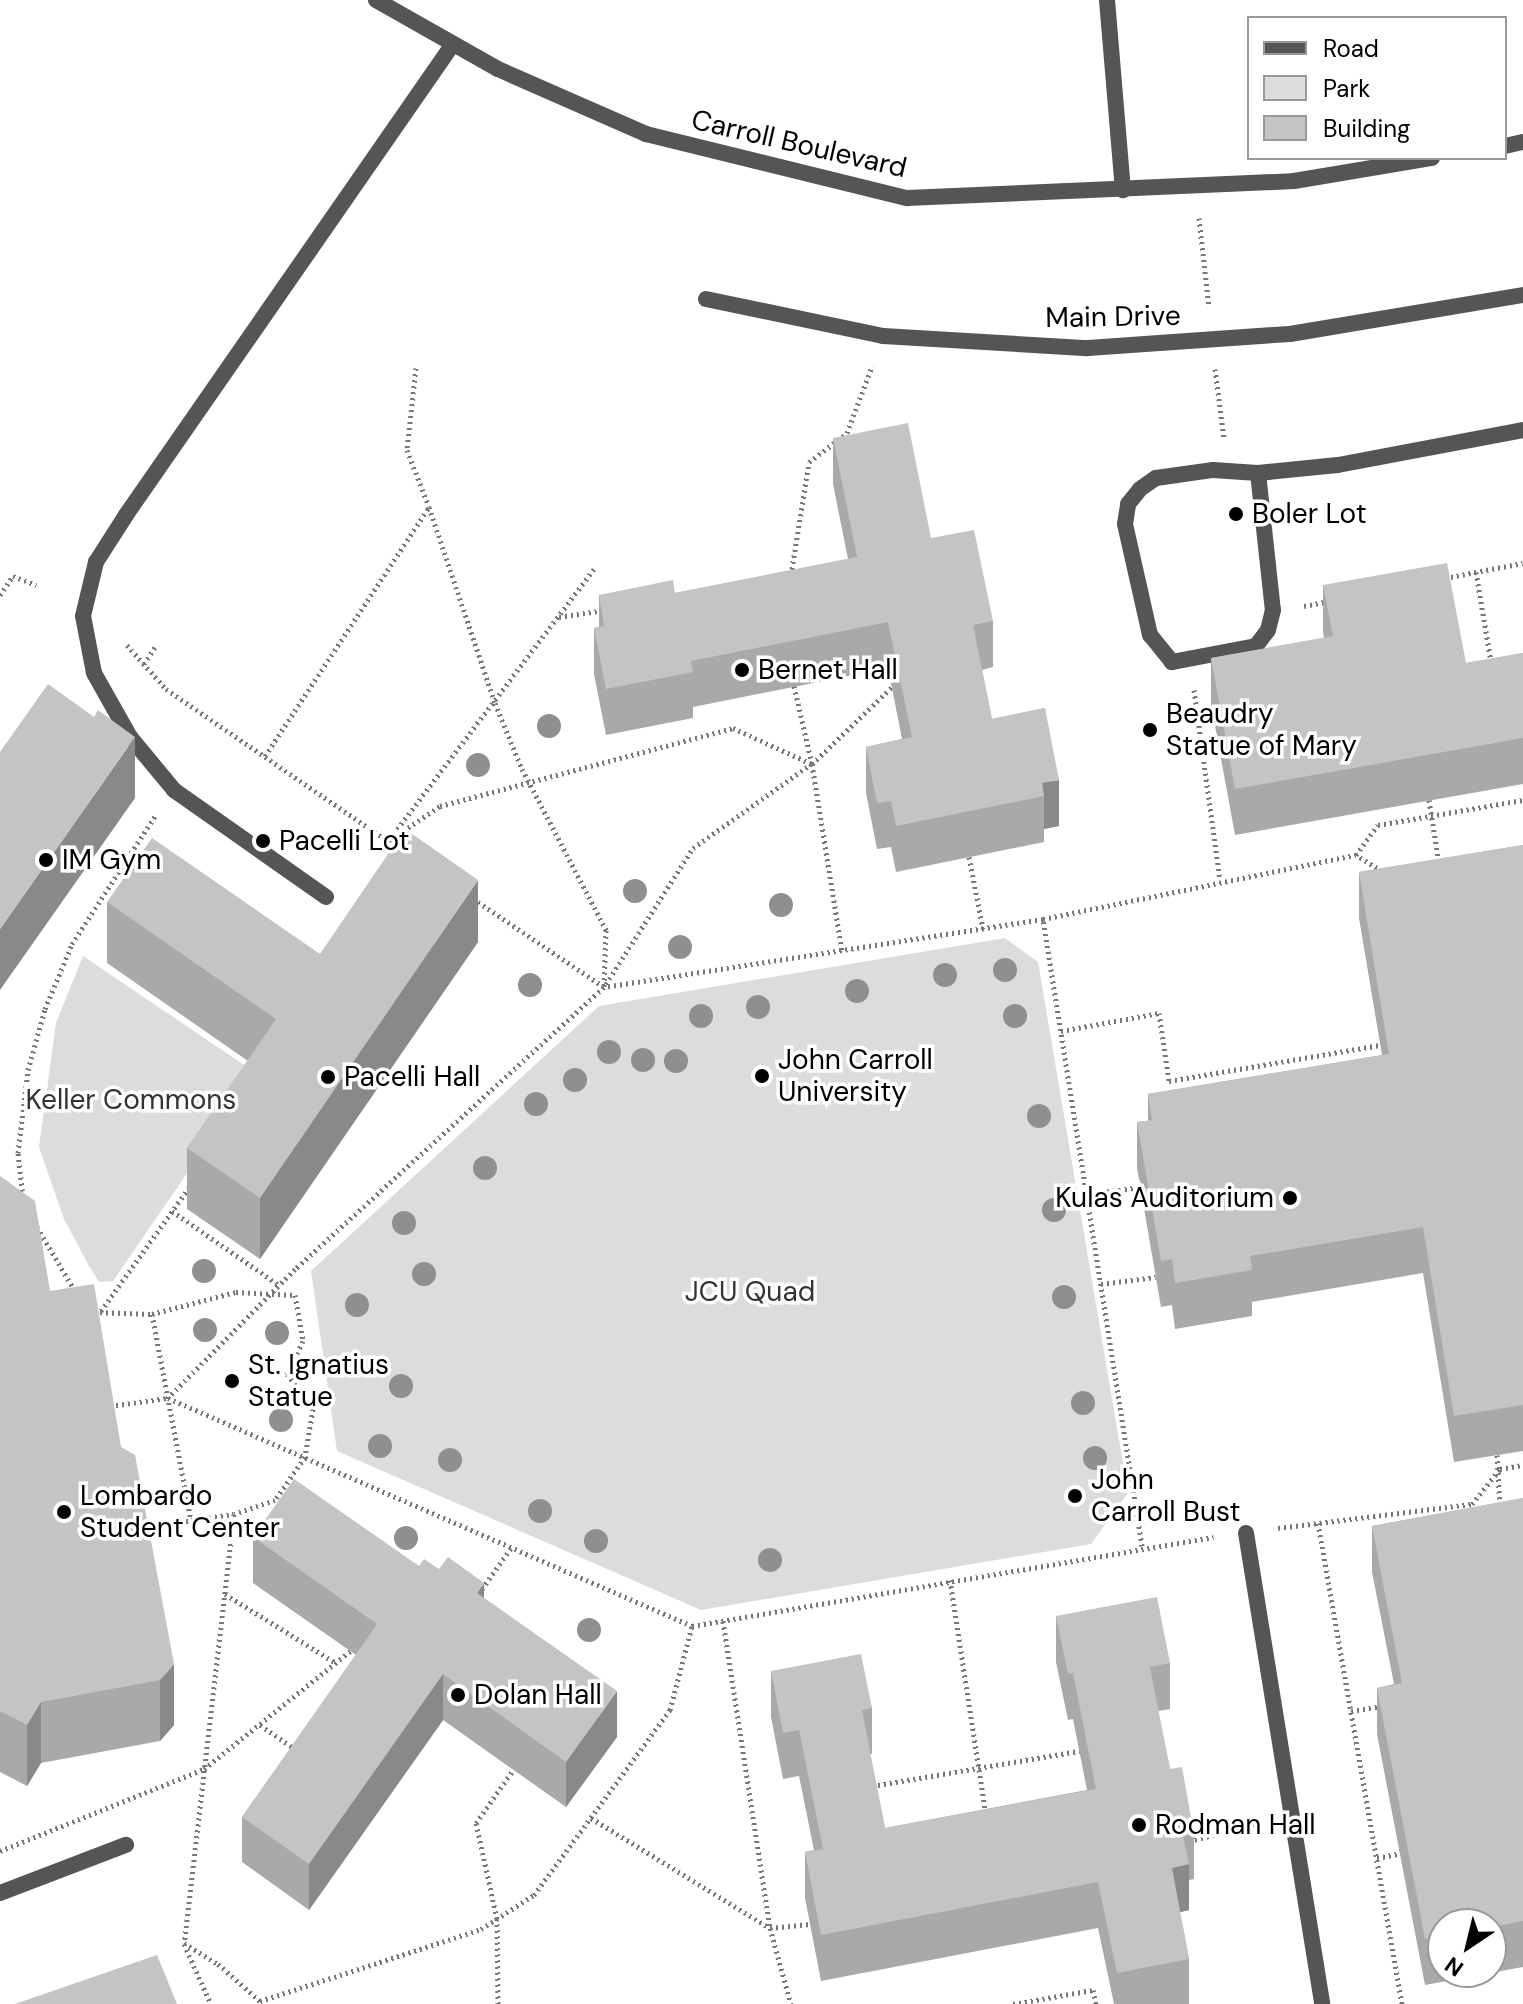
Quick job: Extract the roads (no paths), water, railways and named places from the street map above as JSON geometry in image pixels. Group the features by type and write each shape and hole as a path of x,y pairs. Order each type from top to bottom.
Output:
{"street":[{"name":"Carroll Boulevard","path":"376,0 498,69 646,134 907,198 1294,181 1420,160"},
{"path":"1107,0 1123,190"},
{"path":"326,897 174,790 130,737 94,673 83,616 96,562 453,44"},
{"name":"Main Drive","path":"706,299 883,336 1088,348 1290,334 1523,295"},
{"path":"1258,473 1273,610 1256,646 1172,662 1150,635 1125,524 1128,504 1156,478 1213,470 1258,473 1338,465 1523,430"},
{"path":"1246,1533 1322,2004"},
{"path":"0,1893 126,1845"}],"place":[{"name":"Boler Lot","path":"1236,514"},
{"name":"Bernet Hall","path":"742,670"},
{"name":"Beaudry Statue of Mary","path":"1150,730"},
{"name":"Pacelli Lot","path":"263,841"},
{"name":"IM Gym","path":"46,860"},
{"name":"John Carroll University","path":"762,1076"},
{"name":"Pacelli Hall","path":"328,1077"},
{"name":"Kulas Auditorium","path":"1290,1198"},
{"name":"St. Ignatius Statue","path":"232,1381"},
{"name":"John Carroll Bust","path":"1075,1496"},
{"name":"Lombardo Student Center","path":"64,1512"},
{"name":"Dolan Hall","path":"458,1695"},
{"name":"Rodman Hall","path":"1139,1825"}],"park label":[{"name":"Keller Commons","path":"131,1100"},
{"name":"JCU Quad","path":"750,1292"}]}
